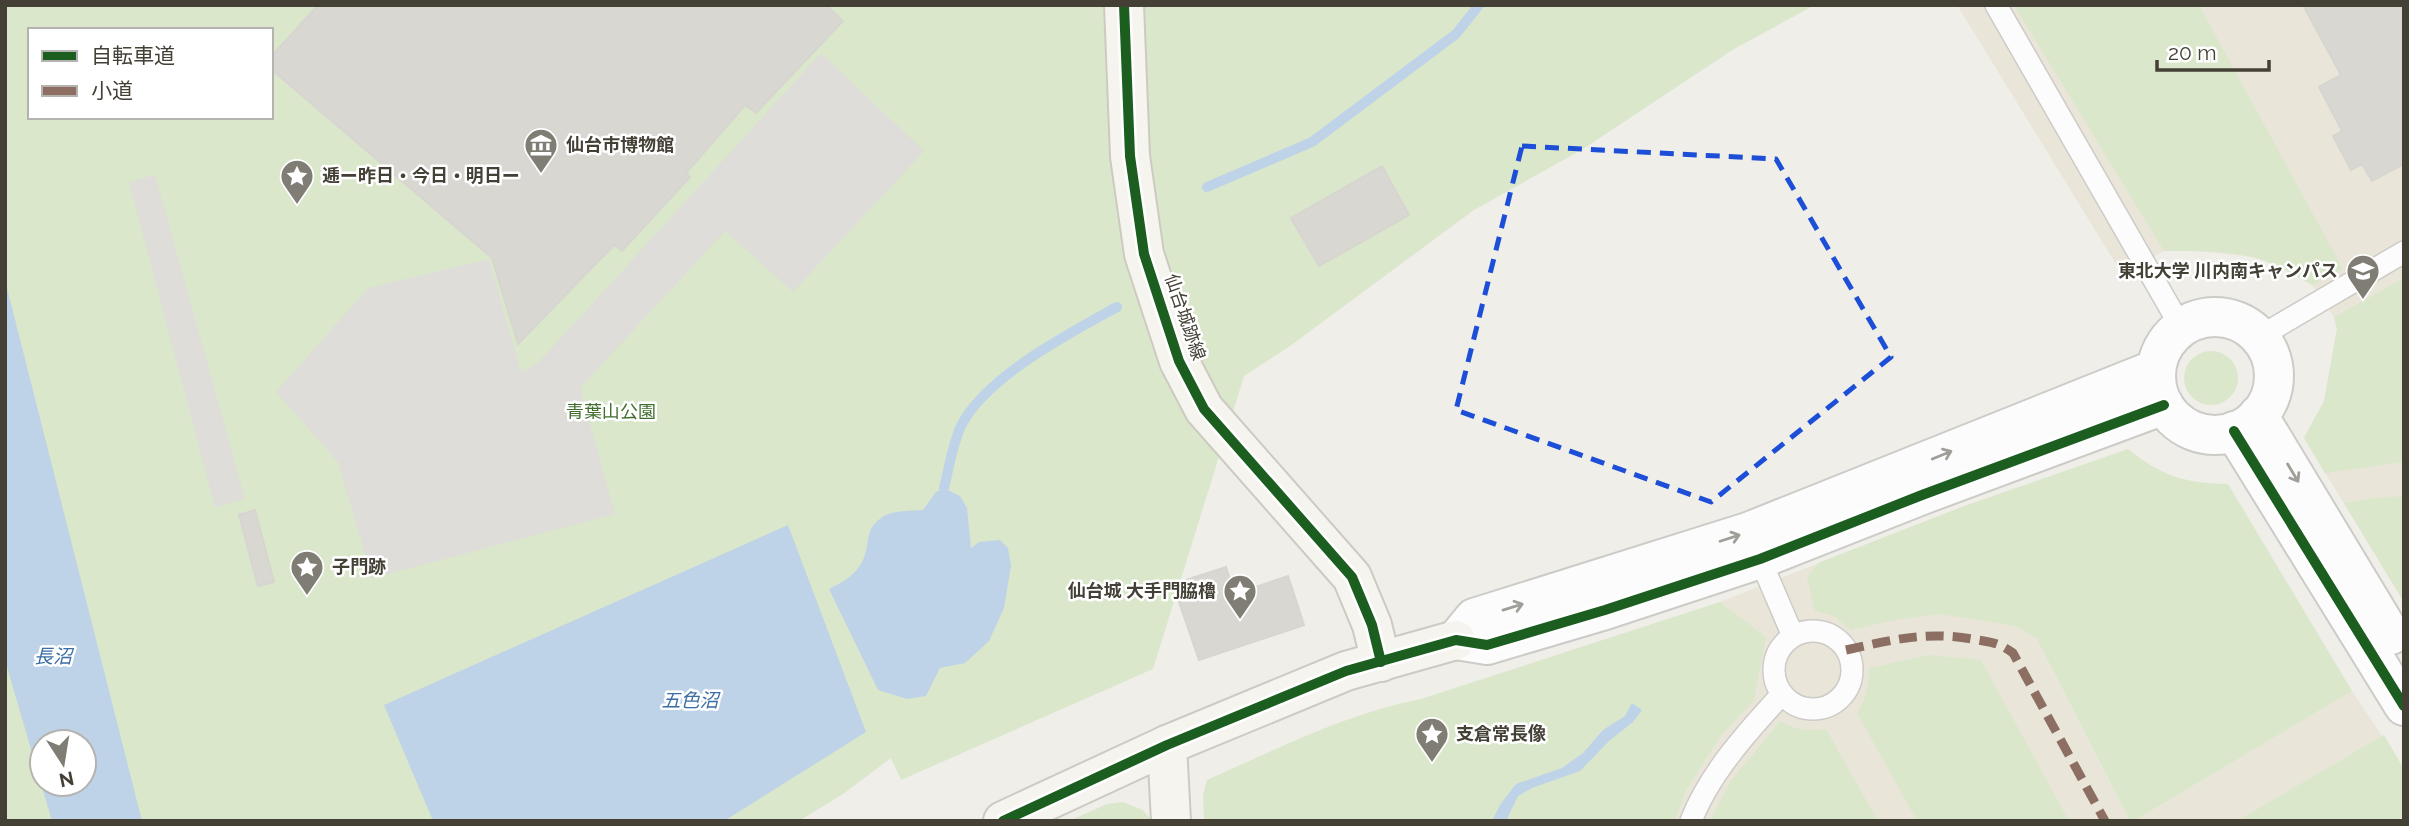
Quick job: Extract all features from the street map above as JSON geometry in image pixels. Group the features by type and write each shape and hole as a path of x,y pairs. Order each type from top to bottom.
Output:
{"street":[{"name":"仙台城跡線","path":"1124,5 1130,156 1142,241 1179,361 1204,409 1352,577 1372,625 1381,662"},
{"path":"2218,317 2238,321 2254,331 2267,346 2273,364 2274,384 2268,403 2246,423 2219,435 2200,433 2183,426 2160,387 2160,353 2181,327 2199,319 2218,317"},
{"path":"1456,640 1474,618 1748,532 2160,387"},
{"path":"1003,821 1167,745 1346,671 1456,640 1487,645 1760,559 1922,495 2160,387"},
{"path":"2246,423 2404,656"},
{"path":"2246,423 2404,706"},
{"path":"1167,745 1171,821"}],"lane":[{"path":"1996,5 2181,327"},
{"path":"2259,337 2404,252"},
{"path":"1760,559 1793,636"},
{"path":"1804,632 1828,634 1846,650 1852,661 1852,674 1843,696 1823,708 1800,708 1782,694 1775,682 1773,670 1776,656 1793,636 1804,632"},
{"path":"1690,821 1723,764 1751,727 1782,694"}],"highlighted area":[{"path":"1522,146 1776,159 1891,357 1711,502 1456,410"}],"shaded area":[{"name":"東北大学 川内南キャンパス","path":"1957,5 2404,5 2404,602 2304,438 2324,401 2337,329 2334,317 2312,285 2285,269 2253,257 2198,251 2164,251 2122,274"},
{"path":"821,53 924,151 793,292 725,231 580,388 615,514 372,578 338,462 276,392 368,288 489,259 521,372 539,362"},
{"path":"155,175 245,499 215,507 129,182"},
{"path":"1967,505 2130,821 1675,821 1686,791 1720,737 1661,622 1720,602"},
{"path":"2352,691 2404,769 2404,821 2134,821"}],"green space":[{"name":"青葉山公園","path":"5,5 1815,5 1734,49 1583,149 1474,210 1290,346 1244,376 1153,669 901,780 891,758 843,794 799,821 5,821"},
{"path":"2014,5 2199,5 2343,269 2312,285 2276,265 2252,257 2219,252 2164,251"},
{"path":"2404,278 2404,462 2325,473 2304,438 2324,401 2337,329 2334,317"},
{"path":"2211,351 2230,359 2238,378 2230,397 2211,405 2192,397 2184,378 2192,359"},
{"path":"2128,449 2152,466 2175,477 2228,484 2352,691 2134,821 2130,821 2036,638 2016,626 1939,614 1851,630 1834,616 1815,611 1807,577 1818,563 1967,505"},
{"path":"2404,496 2404,602 2344,503"},
{"path":"1720,602 1766,637 1754,700 1720,737 1686,791 1675,821 1204,821 1203,795 1207,780 1312,734 1365,714 1421,699"},
{"path":"1929,655 1981,660 2069,821 1917,821 1857,713 1866,692 1869,668"},
{"path":"1780,721 1802,729 1826,729 1878,821 1712,821 1730,782"},
{"path":"2384,735 2404,769 2404,821 2237,821"},
{"path":"1123,802 1143,810 1152,821 1069,821 1107,804"}],"water":[{"name":"長沼","path":"5,280 142,821 52,821 45,798 98,798 98,728 28,728 28,739 5,660"},
{"path":"944,488 960,496 967,508 971,548 979,542 1000,540 1008,548 1011,566 1004,608 989,641 965,663 940,668 926,696 907,699 878,690 829,589 849,577 860,565 870,531 877,521 893,513 923,510 936,492"},
{"name":"五色沼","path":"788,525 866,732 724,821 433,821 384,705"},
{"path":"1632,703 1642,710 1633,722 1609,741 1580,771 1532,788 1518,796 1506,821 1492,821 1516,784 1562,768 1583,753 1603,730 1625,716"}],"building":[{"name":"仙台市博物館","path":"318,5 826,5 843,21 756,113 745,105 686,173 690,177 622,251 614,245 518,344 492,258 273,71 273,55"},
{"path":"2303,5 2404,5 2404,164 2372,181 2362,164 2351,170 2333,136 2342,131 2319,87 2341,75"},
{"path":"1382,166 1409,215 1319,266 1291,218"},
{"path":"255,510 274,582 258,586 239,515"},
{"path":"1226,567 1235,594 1288,576 1304,625 1199,660 1178,599 1188,596 1183,581"}],"waterway":[{"path":"1207,187 1312,142 1456,34 1479,5"},
{"path":"944,488 961,426 989,390 1030,358 1117,307"}],"marked path":[{"path":"1846,650 1924,636 1989,642 2008,649 2013,653 2105,821"}],"cycle path":[{"path":"1124,5 1130,156 1144,254 1179,361 1204,409 1352,577 1372,625 1381,662"},
{"path":"1003,821 1167,745 1346,671 1456,640 1487,645 1605,610 1760,559 1922,495 2164,405"},
{"path":"2234,431 2404,706"}],"place":[{"name":"仙台市博物館","path":"541,175"},
{"name":"逓ー昨日・今日・明日ー","path":"297,206"},
{"name":"東北大学 川内南キャンパス","path":"2363,301"},
{"name":"子門跡","path":"307,597"},
{"name":"仙台城 大手門脇櫓","path":"1240,621"},
{"name":"支倉常長像","path":"1432,764"}]}
